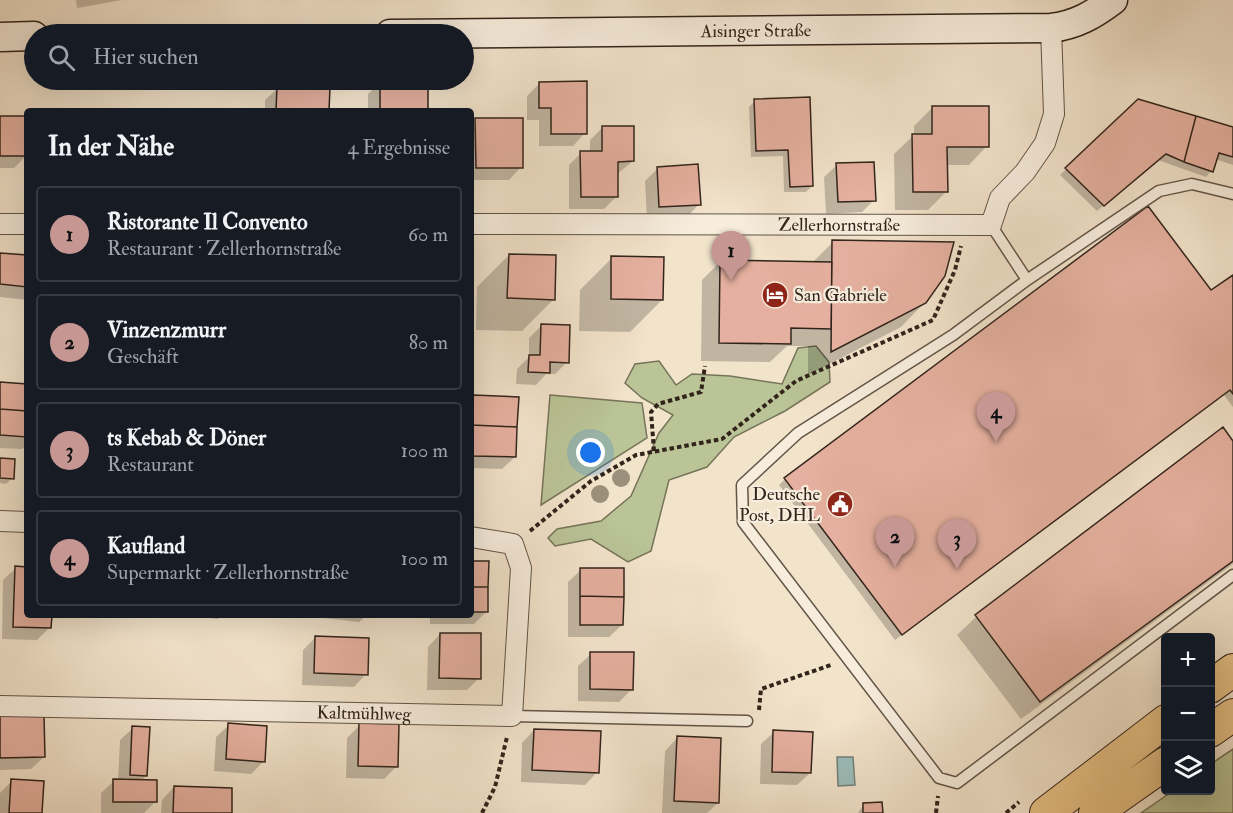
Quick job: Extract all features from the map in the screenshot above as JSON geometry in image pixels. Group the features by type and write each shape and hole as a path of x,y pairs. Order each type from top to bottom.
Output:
{"main road":[{"name":"Aisinger Straße","path":"474,33 1051,28 1070,26 1084,20 1113,0"},
{"path":"0,37 24,36"},
{"path":"1215,683 1233,670"},
{"path":"1215,728 1233,715"},
{"path":"1046,813 1161,725"},
{"path":"1095,813 1161,767"}],"street":[{"path":"991,225 1000,198 1025,172 1045,143 1054,114 1051,28"},
{"path":"0,224 24,224"},
{"name":"Zellerhornstraße","path":"474,224 991,225"},
{"path":"0,521 24,522"},
{"path":"474,538 513,544 521,568 512,716"},
{"name":"Kaltmühlweg","path":"0,706 512,716"}],"lane":[{"path":"1233,194 1192,184 1159,191 1027,280 953,335 798,433 742,484 743,522 939,778 957,783 1233,575"},
{"path":"991,225 1027,280"},
{"path":"512,716 747,721"}],"path":[{"path":"513,544 591,481 636,455 722,439 796,381 933,320 955,270 966,225"},
{"path":"654,452 651,412 658,404 701,392 705,366"},
{"path":"747,721 766,720 765,712 758,712 761,689 848,660"},
{"path":"482,813 495,787 512,716"}],"green space":[{"path":"816,346 829,362 830,382 785,411 734,437 707,467 669,480 651,551 628,562 591,539 555,546 548,538 557,529 601,521 631,496 659,433 673,415 642,398 625,383 635,364 659,361 676,385 692,374 730,376 782,384 798,348"},
{"path":"550,395 642,403 647,438 541,505"},
{"path":"1233,749 1233,813 1141,813 1167,795 1215,795 1215,761"}],"water":[{"path":"837,757 853,757 855,785 838,786"}],"building":[{"path":"587,81 587,134 551,134 551,108 539,108 539,82"},
{"path":"277,90 330,90 329,108 276,108"},
{"path":"380,90 428,90 428,108 380,108"},
{"path":"810,97 813,186 790,187 788,150 756,151 754,99"},
{"path":"1138,99 1196,116 1184,162 1166,154 1104,206 1065,168"},
{"path":"932,106 989,106 989,147 947,147 948,192 913,192 912,134 932,134"},
{"path":"0,116 24,116 24,156 0,156"},
{"path":"1196,116 1233,127 1233,157 1219,153 1213,172 1184,162"},
{"path":"475,118 523,118 523,168 476,168"},
{"path":"602,126 634,126 634,161 618,162 618,197 581,197 580,151 602,151"},
{"path":"874,162 876,201 838,202 836,163"},
{"path":"698,164 701,205 659,207 657,167"},
{"path":"1148,206 1211,290 1233,275 1233,394 1230,390 902,635 784,478"},
{"path":"832,240 954,242 945,276 926,303 831,352"},
{"path":"0,253 24,255 24,287 0,284"},
{"path":"509,254 556,255 555,300 507,298"},
{"path":"611,256 664,257 663,300 611,299"},
{"name":"San Gabriele","path":"720,260 832,262 831,329 791,328 791,344 719,343"},
{"path":"541,324 570,325 569,363 550,362 550,373 528,372 529,355 540,355"},
{"path":"0,382 24,384 24,411 0,409"},
{"path":"474,395 519,397 517,427 474,425"},
{"path":"0,409 24,411 24,437 0,435"},
{"path":"474,425 517,427 516,457 474,456"},
{"path":"1223,427 1233,441 1233,561 1040,702 975,615"},
{"path":"0,458 15,459 14,479 0,478"},
{"path":"474,561 489,561 488,587 474,587"},
{"path":"15,566 24,567 24,618 52,618 51,628 13,627"},
{"path":"580,568 624,568 624,597 580,596"},
{"path":"474,587 488,587 488,612 474,612"},
{"path":"580,596 624,597 623,625 580,625"},
{"path":"440,633 481,633 481,679 439,678"},
{"path":"315,636 369,638 368,675 314,673"},
{"path":"590,652 634,652 633,690 590,689"},
{"path":"0,716 44,716 45,757 0,758"},
{"path":"228,723 267,726 265,762 226,759"},
{"path":"359,723 399,724 398,767 358,766"},
{"path":"132,726 150,727 147,776 130,775"},
{"path":"534,729 601,731 599,773 532,770"},
{"path":"773,730 813,732 811,773 772,772"},
{"path":"677,736 721,738 719,803 674,801"},
{"path":"11,779 44,781 42,813 9,813"},
{"path":"113,779 157,780 157,802 113,802"},
{"path":"174,786 232,788 232,813 173,813"},
{"path":"882,802 883,813 863,813 863,803"}],"place":[{"name":"Ristorante Il Convento","path":"731,281"},
{"name":"San Gabriele","path":"775,295"},
{"name":"Kaufland","path":"996,442"},
{"name":"Deutsche Post, DHL","path":"840,504"},
{"name":"Vinzenzmurr","path":"895,567"},
{"name":"ts Kebab & Döner","path":"957,569"}]}
